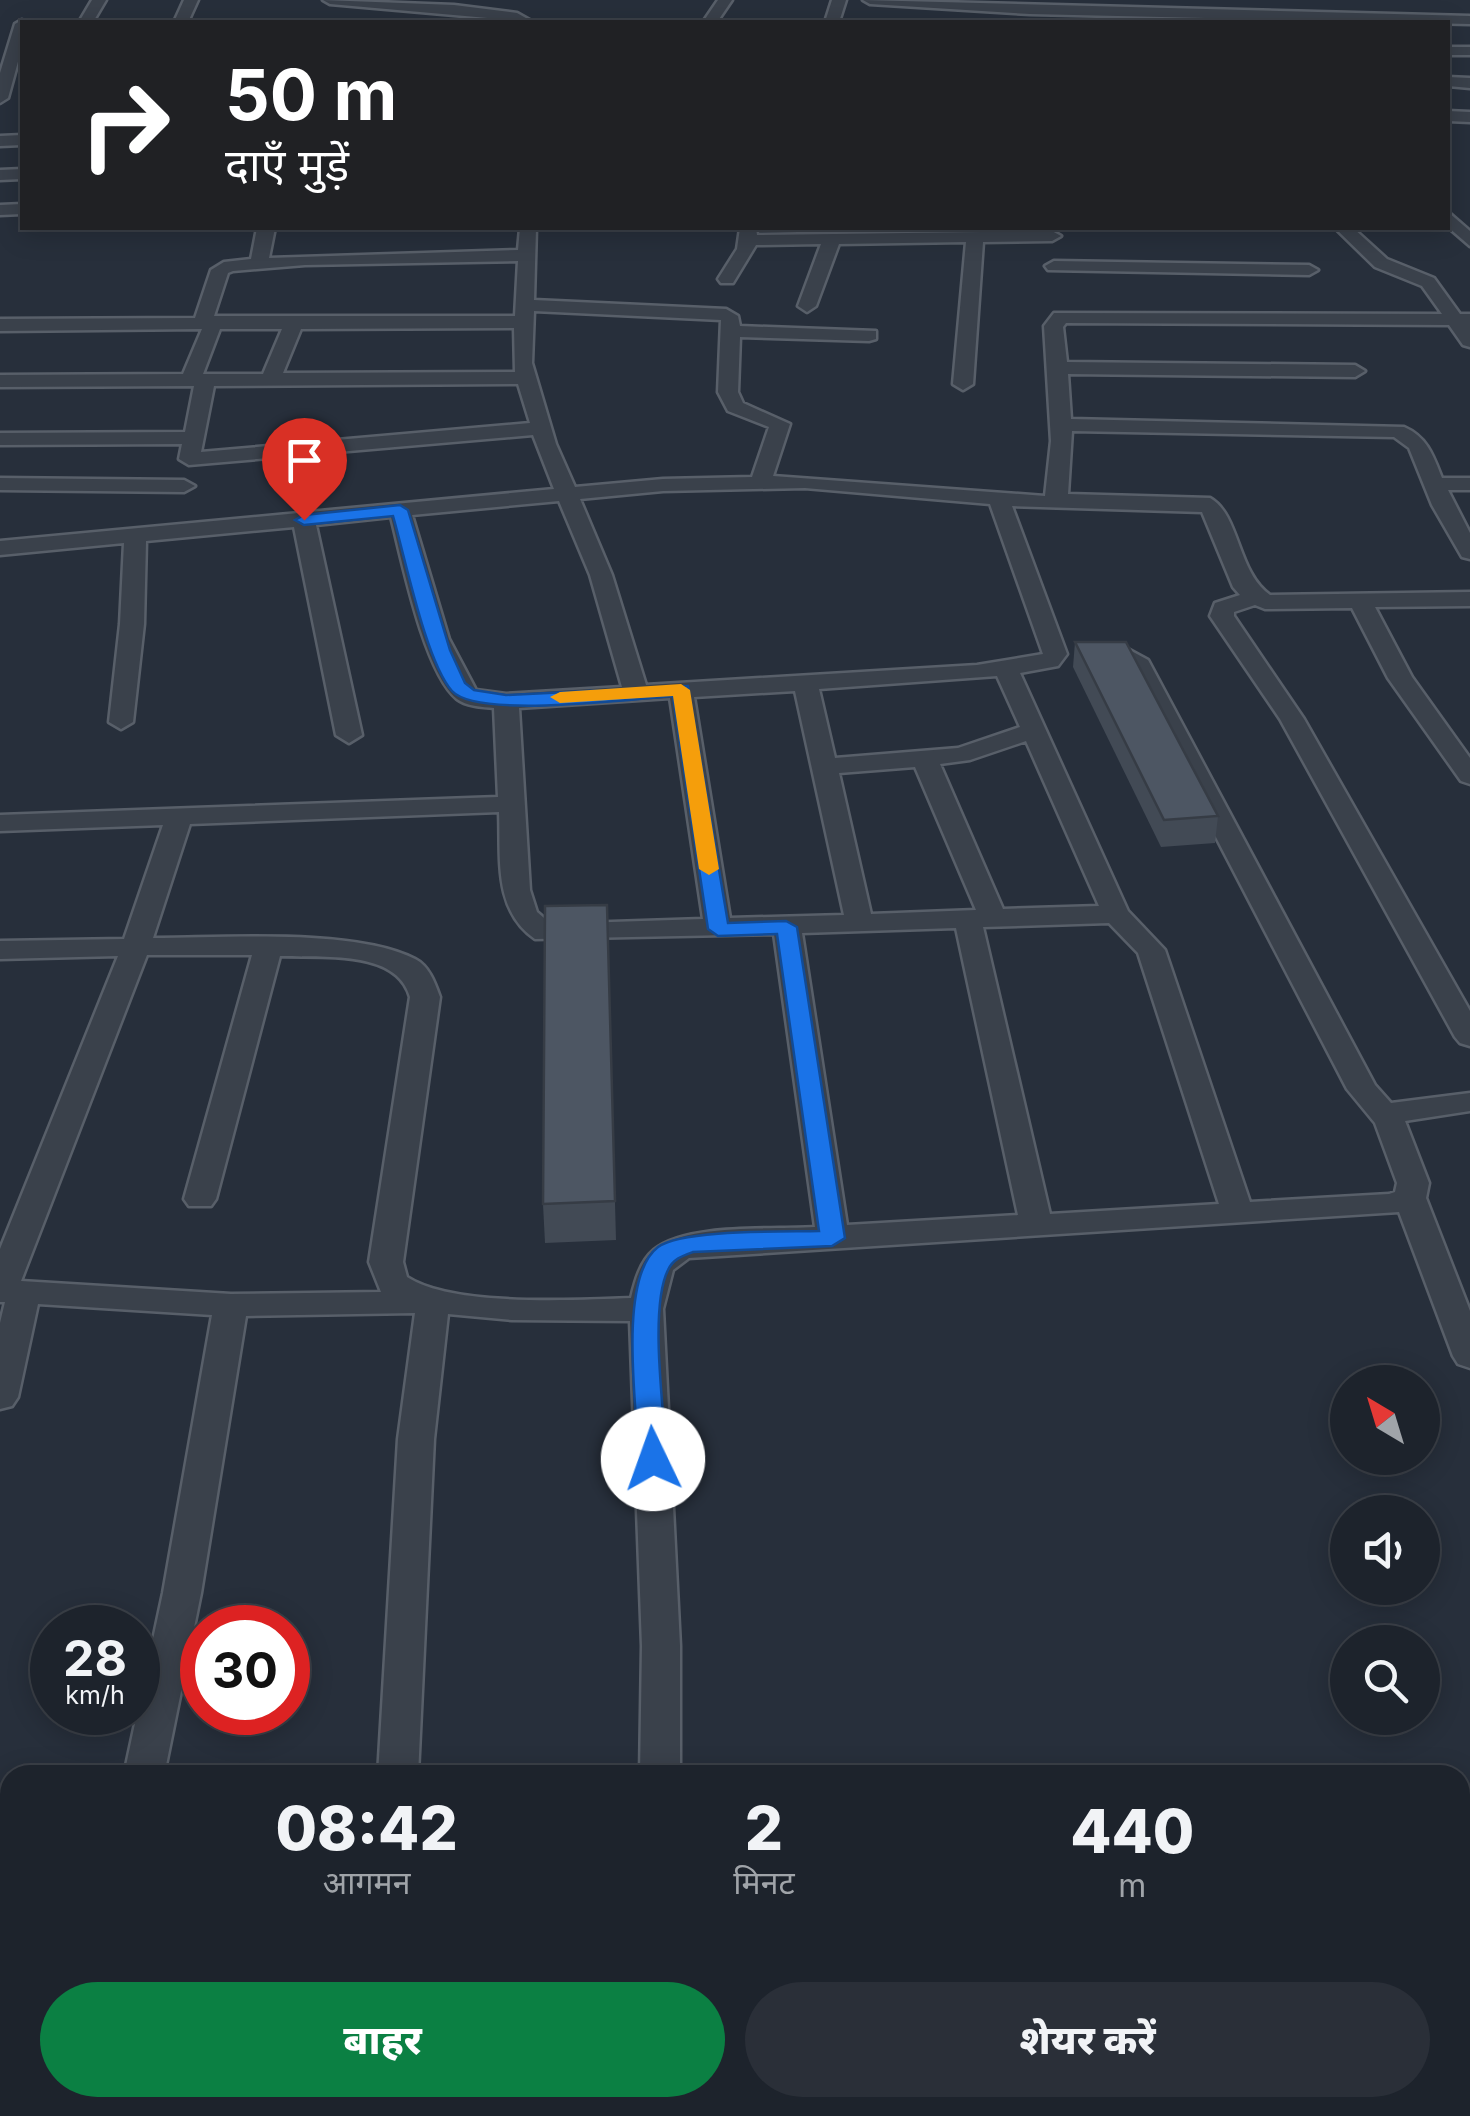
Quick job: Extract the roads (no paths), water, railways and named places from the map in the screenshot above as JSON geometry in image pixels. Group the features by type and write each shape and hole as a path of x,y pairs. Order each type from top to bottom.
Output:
{"street":[{"path":"330,0 517,16 523,20"},
{"path":"870,0 1470,20"},
{"path":"24,20 30,5"},
{"path":"0,98 20,34"},
{"path":"1450,219 1470,241"},
{"path":"260,262 266,230"},
{"path":"528,230 522,363 540,428 601,575 636,692"},
{"path":"1345,230 1381,263 1428,282 1463,320 1470,341"},
{"path":"726,279 740,262 749,234 832,239 1052,232 1062,470 1056,500"},
{"path":"963,384 975,237"},
{"path":"808,306 832,239"},
{"path":"176,529 192,449 197,381 220,270 260,262 527,254"},
{"path":"1057,291 1309,270"},
{"path":"1057,291 1463,320"},
{"path":"0,324 716,313 730,320 728,392 736,407 780,424 761,482"},
{"path":"270,381 294,322"},
{"path":"730,331 869,335"},
{"path":"1059,368 1355,371"},
{"path":"0,381 526,378"},
{"path":"1058,424 1386,430 1411,437 1470,552"},
{"path":"0,440 192,449 540,428"},
{"path":"0,548 569,494 761,482 1056,500 1202,502 1211,508 1244,587 1254,598"},
{"path":"0,484 184,486"},
{"path":"1434,484 1470,484"},
{"path":"998,497 1055,654"},
{"path":"400,510 441,650 457,686 468,695 506,701 1006,669 1050,661 1055,654"},
{"path":"304,520 349,735"},
{"path":"122,722 132,624 135,533"},
{"path":"1470,600 1286,604 1254,598 1222,608 1222,616 1292,719 1470,1037"},
{"path":"1361,602 1400,678 1470,776"},
{"path":"1055,654 1124,654 1136,660 1362,1089 1390,1122 1413,1183 1410,1198 1470,1356"},
{"path":"1006,669 1116,914 1150,950 1238,1214"},
{"path":"805,682 860,925"},
{"path":"681,690 718,929"},
{"path":"506,701 519,908 528,923 545,933 1116,914"},
{"path":"824,767 990,748 1032,731"},
{"path":"924,758 981,920 1038,1226"},
{"path":"0,823 511,804"},
{"path":"0,1397 8,1292 135,949 179,818"},
{"path":"786,927 832,1238"},
{"path":"200,1199 268,949"},
{"path":"0,950 268,949 380,956 404,964 420,979 425,996 386,1262 393,1284 409,1296 434,1302"},
{"path":"1437,976 1470,976"},
{"path":"1390,1122 1396,1111 1470,1102"},
{"path":"660,1765 662,1646 646,1309 654,1272 666,1253 690,1244 1238,1214 1392,1204 1410,1198"},
{"path":"8,1292 231,1305 434,1302 568,1312 646,1309"},
{"path":"399,1765 416,1439 434,1302"},
{"path":"146,1765 182,1593 231,1305"}]}
